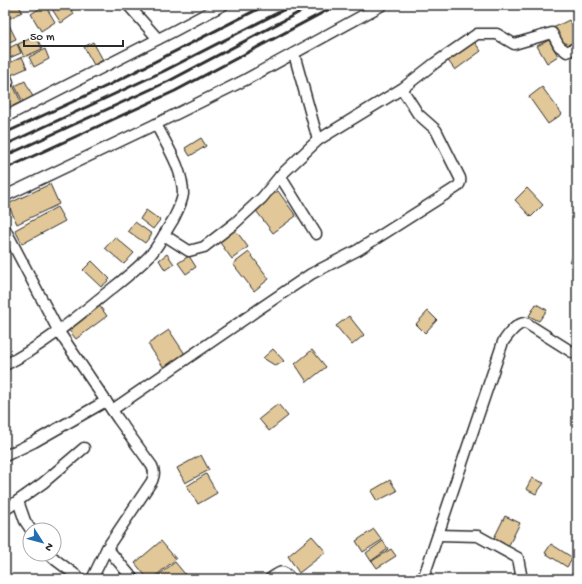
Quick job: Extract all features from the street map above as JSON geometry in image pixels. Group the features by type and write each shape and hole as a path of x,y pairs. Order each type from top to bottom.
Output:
{"street":[{"path":"128,5 158,39"},
{"path":"5,117 223,5"},
{"path":"5,196 245,80 382,5"},
{"path":"164,235 189,251 204,247 235,223 262,198 280,176 318,140 402,89 435,63 477,34 497,34 514,44 552,33 559,46 568,52 577,47"},
{"path":"294,54 318,140"},
{"path":"112,410 311,274 358,250 459,185 461,181 460,178 436,130 418,114 402,89"},
{"path":"5,365 32,350 59,332 140,265 152,252 164,235 179,208 183,196 182,182 177,165 156,124"},
{"path":"280,176 316,234"},
{"path":"5,229 59,332 155,472 152,481 107,548 92,579"},
{"path":"423,579 501,346 505,338 523,322 572,352 577,353"},
{"path":"5,456 34,442 106,401"},
{"path":"5,510 43,483 84,448"},
{"path":"18,501 26,522"},
{"path":"438,535 478,536 518,558 521,574 518,579"},
{"path":"107,548 133,579"},
{"path":"58,562 82,579"},
{"path":"270,579 280,572 284,572 287,573 291,579"}],"building":[{"path":"5,5 19,5 22,12 8,19 5,12"},
{"path":"45,5 55,22 41,31 31,14"},
{"path":"69,5 74,14 61,23 50,6"},
{"path":"569,20 577,33 577,40 563,48 553,28"},
{"path":"9,25 16,39 5,44 5,27"},
{"path":"36,36 42,49 24,57 18,44"},
{"path":"472,39 481,51 455,70 446,58"},
{"path":"549,40 558,56 547,63 537,46"},
{"path":"93,42 103,60 94,65 84,47"},
{"path":"17,44 21,53 5,60 5,50"},
{"path":"45,49 49,59 34,67 29,57"},
{"path":"22,57 27,68 9,76 5,69 5,65"},
{"path":"25,81 33,97 23,102 15,86"},
{"path":"13,85 21,102 11,107 5,95 5,90"},
{"path":"542,87 562,114 548,124 529,97"},
{"path":"201,138 206,146 190,156 185,148"},
{"path":"50,184 59,204 17,224 8,204"},
{"path":"527,188 543,205 531,217 515,200"},
{"path":"278,191 296,216 273,233 254,208"},
{"path":"57,207 65,221 22,244 15,230"},
{"path":"146,210 160,220 153,229 140,219"},
{"path":"135,222 152,234 145,243 128,231"},
{"path":"234,228 248,247 232,259 218,240"},
{"path":"115,237 134,253 124,264 105,248"},
{"path":"577,251 577,266 569,261"},
{"path":"249,252 269,279 254,291 233,264"},
{"path":"167,254 174,264 165,270 159,260"},
{"path":"189,256 196,267 186,274 178,263"},
{"path":"92,261 110,279 101,287 83,270"},
{"path":"98,304 107,316 76,339 67,328"},
{"path":"536,304 547,310 539,321 529,316"},
{"path":"428,311 437,320 425,333 416,324"},
{"path":"349,316 364,335 352,345 336,326"},
{"path":"169,330 185,354 164,368 148,344"},
{"path":"273,349 284,361 276,366 263,358"},
{"path":"312,350 326,367 307,382 295,364"},
{"path":"278,404 288,416 269,431 259,419"},
{"path":"201,455 209,470 185,483 177,468"},
{"path":"206,474 217,493 198,504 187,486"},
{"path":"532,478 544,483 536,494 526,489"},
{"path":"390,480 397,491 377,501 371,491"},
{"path":"505,516 520,523 507,549 492,542"},
{"path":"374,529 382,540 363,552 356,541"},
{"path":"312,536 326,552 299,573 288,556"},
{"path":"161,541 176,559 152,579 148,579 135,563"},
{"path":"383,541 388,549 371,561 366,553"},
{"path":"551,544 573,558 567,567 545,553"},
{"path":"391,549 396,556 377,568 372,561"},
{"path":"175,562 189,579 154,579"}],"railway":[{"path":"5,133 109,85 266,5"},
{"path":"5,145 164,71 293,5"},
{"path":"5,156 169,81 313,5"},
{"path":"5,169 175,91 337,5"}]}
